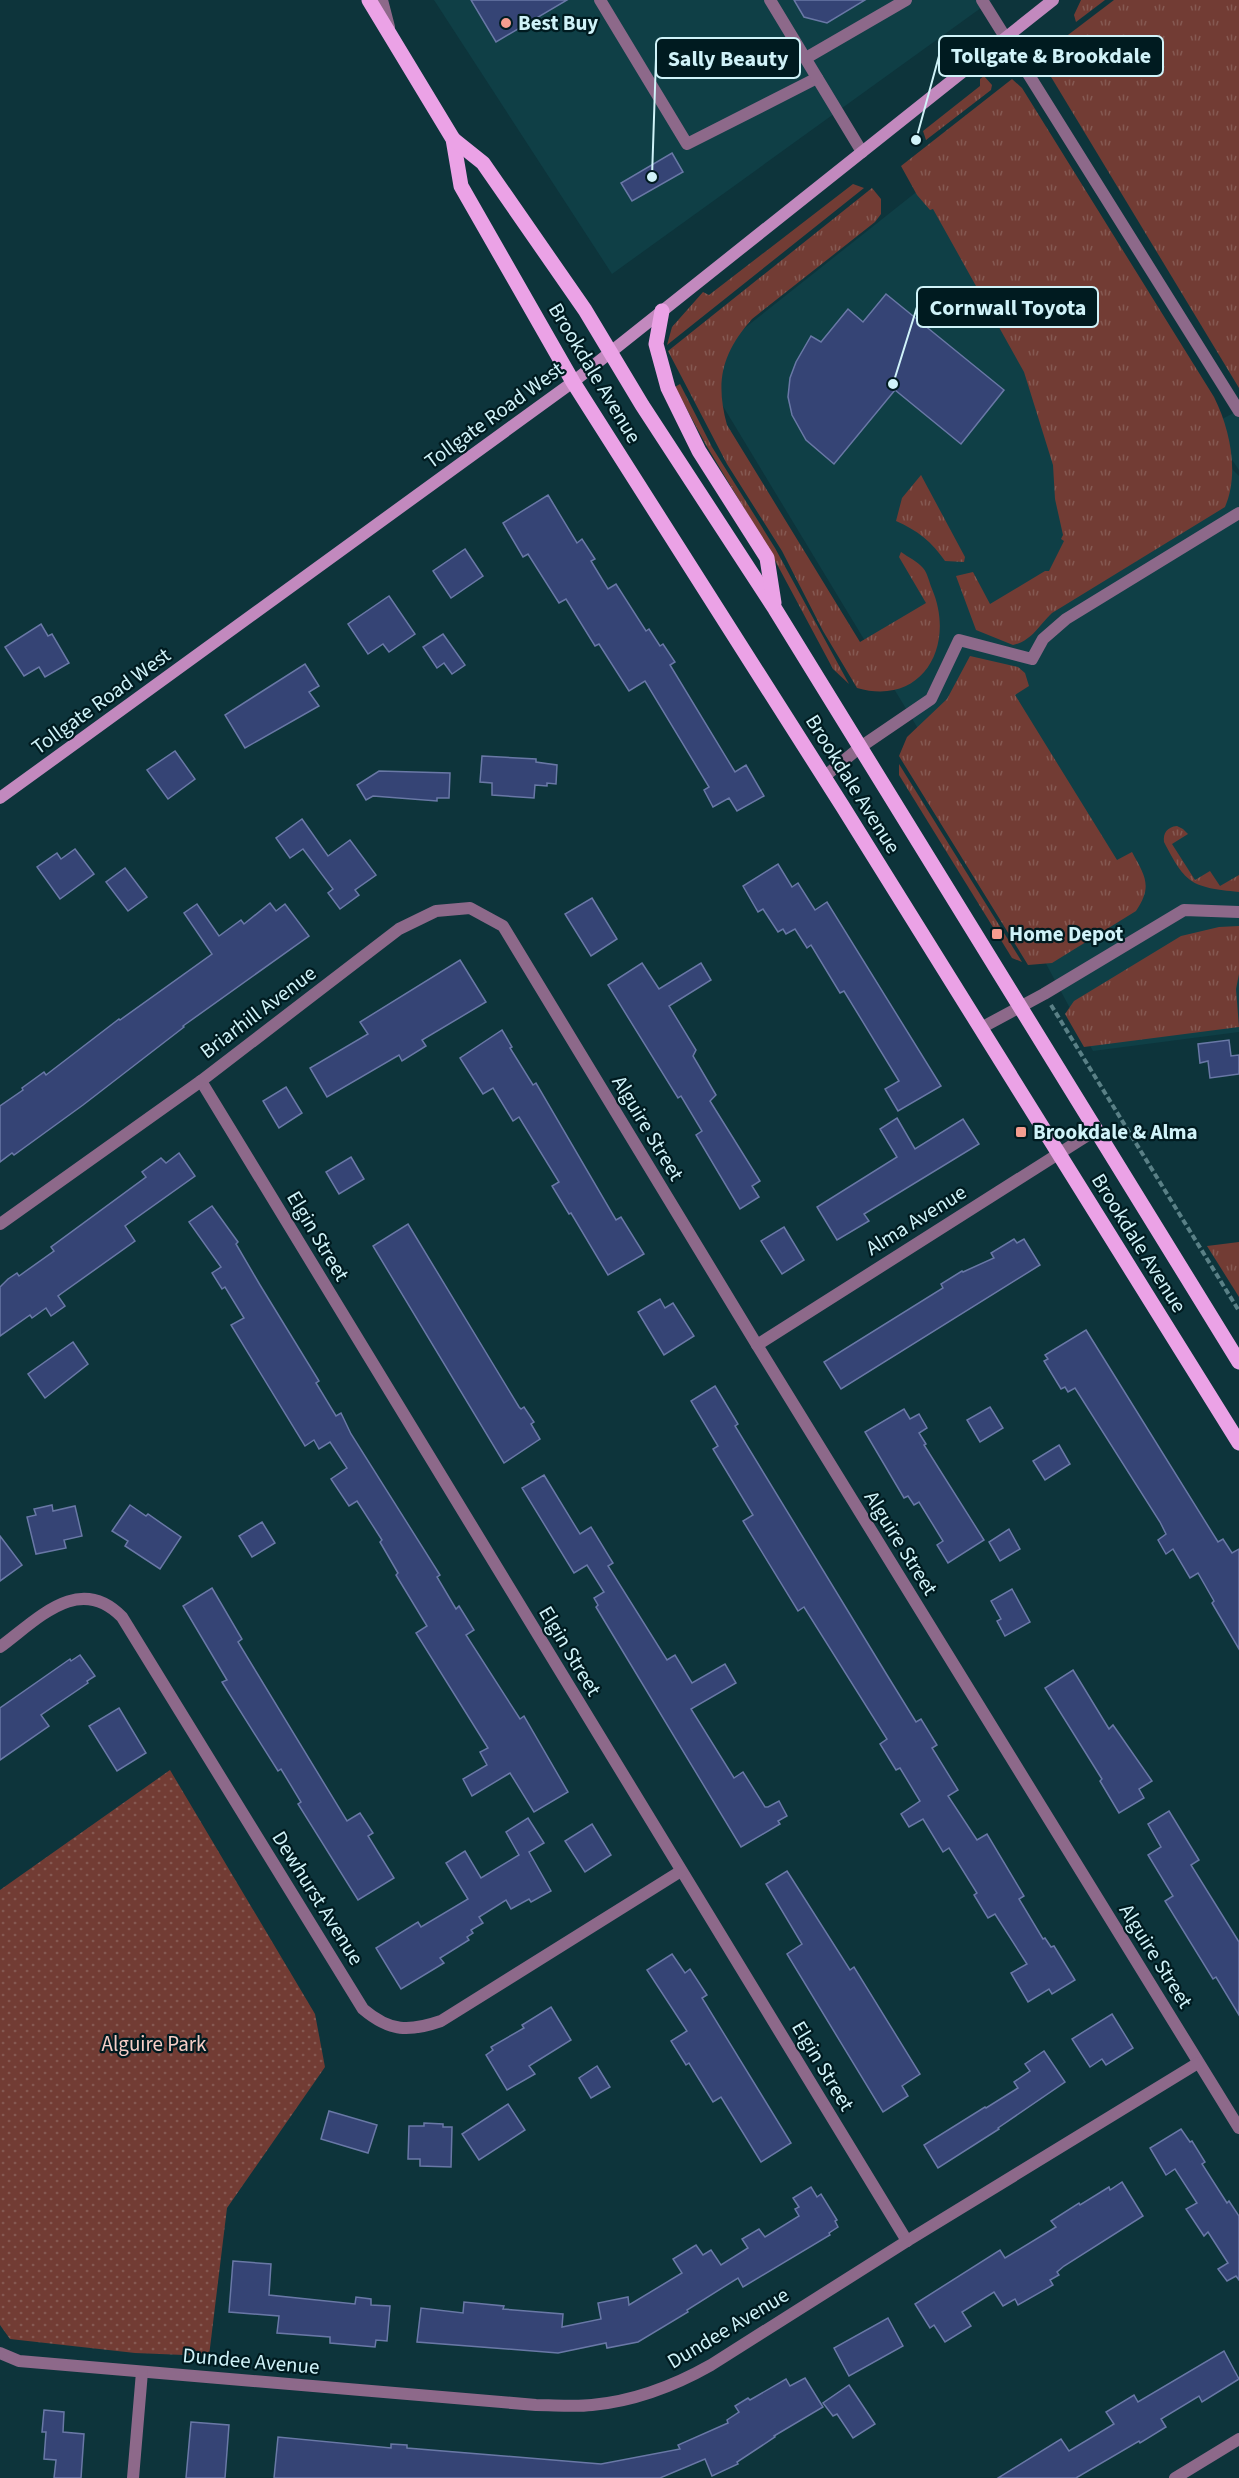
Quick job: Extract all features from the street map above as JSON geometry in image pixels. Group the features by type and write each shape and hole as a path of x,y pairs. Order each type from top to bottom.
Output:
{"main road":[{"name":"Brookdale Avenue","path":"369,0 453,140 461,186 573,382 824,777 1239,1443"},
{"name":"Brookdale Avenue","path":"453,140 483,163 585,310 609,353 775,609 1239,1362"},
{"path":"662,311 656,344 668,388 699,451 767,558 775,609"}],"street":[{"path":"382,0 391,37"},
{"path":"600,0 687,144 817,78"},
{"path":"770,0 862,152"},
{"path":"806,58 906,0"},
{"path":"982,0 1239,411"},
{"name":"Tollgate Road West","path":"0,798 573,382 1053,0"},
{"path":"824,777 859,748 931,699 959,640 1032,659 1043,639 1066,619 1239,513"},
{"name":"Briarhill Avenue","path":"0,1224 201,1081 399,929 436,911 470,908 503,926 533,976"},
{"path":"981,1028 1044,994 1184,910 1239,912"},
{"name":"Alguire Street","path":"533,976 757,1345 1239,2128"},
{"name":"Elgin Street","path":"201,1081 908,2241"},
{"name":"Alma Avenue","path":"757,1345 1096,1130"},
{"name":"Dewhurst Avenue","path":"0,1647 52,1609 78,1597 98,1599 110,1605 122,1617 363,2009 375,2019 393,2028 419,2029 441,2021 681,1871"},
{"name":"Dundee Avenue","path":"0,2353 19,2361 536,2404 591,2405 620,2401 647,2394 688,2378 1198,2062"},
{"path":"133,2478 142,2372"},
{"path":"1175,2478 1239,2439"}],"path":[{"path":"1044,994 1239,1311"}],"shaded area":[{"path":"434,0 992,0 612,274"},
{"path":"939,174 1239,476 1239,1032 1093,1051 931,750 698,365"},
{"path":"1239,410 1239,470 1209,426"}],"green space":[{"path":"1081,0 1105,0 1076,22 1074,15"},
{"path":"1114,0 1239,0 1239,388 1039,57"},
{"path":"984,76 992,85 991,90 926,140 923,131 980,86 980,79"},
{"path":"1012,79 1022,88 1214,397 1229,438 1232,467 1232,481 1225,507 1052,613 1030,636 1013,645 976,630 956,576 973,572 990,604 1045,571 1049,571 1064,541 1061,539 1063,535 1055,499 1053,465 1024,372 933,209 930,210 917,195 901,166"},
{"path":"853,184 864,188 667,345 672,327 703,292 709,295"},
{"path":"872,188 881,199 881,214 875,222 752,319 728,356 722,381 722,395 727,425 860,642 926,603 899,557 901,552 918,563 926,573 938,610 940,631 936,650 928,667 916,680 900,688 880,691 857,688 823,631 782,551 727,464 668,351"},
{"path":"680,384 712,447 775,548 849,684 833,669 771,553 706,445 675,387"},
{"path":"921,475 965,557 964,562 945,561 924,537 896,521 902,498"},
{"path":"970,656 1018,667 1025,673 1029,686 1015,695 1117,860 1132,852 1145,881 1144,895 1136,911 1052,963 1028,965 899,756 907,737 947,699"},
{"path":"899,764 1022,962 1012,958 899,775"},
{"path":"1177,826 1188,834 1172,844 1195,880 1210,871 1220,886 1239,875 1239,892 1200,885 1185,875 1164,842 1166,831"},
{"path":"1239,926 1239,974 1236,989 1239,1027 1084,1047 1065,1014 1074,1001 1181,936 1219,927"},
{"path":"1239,1242 1239,1297 1207,1246"},
{"name":"Alguire Park","path":"170,1770 315,2014 325,2067 227,2208 209,2356 135,2353 10,2339 0,2325 0,1890"}],"building":[{"name":"Best Buy","path":"471,0 567,0 496,42"},
{"path":"794,0 865,0 827,23 804,17"},
{"path":"672,153 683,172 632,201 621,183"},
{"path":"886,294 1004,390 961,444 895,390 834,464 806,440 792,415 788,397 790,378 811,336 821,342 848,309 863,322"},
{"path":"548,495 577,543 582,539 595,559 591,561 608,589 616,584 646,631 649,629 660,646 663,644 675,662 670,665 735,772 746,765 764,796 737,811 729,798 713,807 704,790 709,787 645,681 629,691 599,644 595,646 566,599 559,603 528,554 523,557 503,523"},
{"path":"465,549 483,576 451,598 433,571"},
{"path":"389,596 415,634 389,652 383,644 368,654 348,624"},
{"path":"41,624 48,636 52,634 69,663 45,677 39,667 24,676 5,647"},
{"path":"443,634 465,665 452,674 444,663 437,668 423,647"},
{"path":"305,664 319,686 309,692 319,706 245,748 225,715"},
{"path":"175,751 195,779 168,799 147,770"},
{"path":"482,756 536,759 536,762 557,765 556,784 535,785 534,798 492,795 492,783 480,782"},
{"path":"379,771 450,773 449,798 437,798 437,801 373,796 366,800 357,785"},
{"path":"302,819 328,856 350,840 376,875 355,890 359,895 340,909 328,893 333,889 303,849 290,858 276,838"},
{"path":"75,849 94,874 60,899 37,867 57,853 61,859"},
{"path":"778,864 792,887 798,883 815,910 827,902 941,1086 898,1111 885,1089 899,1081 844,991 840,993 811,945 807,948 795,929 786,934 783,929 778,932 763,909 758,912 743,886"},
{"path":"125,868 147,897 128,911 106,882"},
{"path":"592,898 617,939 591,956 565,914"},
{"path":"270,903 276,911 285,904 309,936 183,1026 83,1105 14,1155 12,1153 0,1162 0,1106 44,1072 46,1075 119,1019 212,954 184,913 197,904 219,936 241,920 244,924"},
{"path":"460,960 486,1002 422,1040 426,1046 402,1061 399,1055 327,1097 310,1068 368,1034 360,1022"},
{"path":"642,963 659,989 701,963 711,980 669,1006 696,1050 693,1056 716,1095 710,1101 760,1181 752,1186 759,1197 740,1209 696,1135 702,1131 681,1096 678,1098 608,985"},
{"path":"502,1030 512,1047 510,1048 533,1085 536,1083 616,1220 621,1217 644,1254 608,1275 552,1186 559,1182 519,1117 513,1121 493,1088 483,1094 460,1058"},
{"path":"1229,1040 1231,1056 1239,1055 1239,1074 1210,1078 1208,1061 1200,1063 1198,1044"},
{"path":"286,1087 302,1113 279,1128 263,1101"},
{"path":"897,1118 915,1149 963,1119 979,1144 864,1214 869,1221 837,1240 817,1207 897,1157 880,1129"},
{"path":"179,1153 195,1176 125,1226 135,1241 58,1296 65,1306 51,1316 46,1308 32,1318 30,1315 0,1336 0,1287 17,1273 19,1276 54,1251 51,1247 146,1177 142,1172 161,1158 166,1163"},
{"path":"351,1157 364,1179 339,1194 326,1172"},
{"path":"212,1206 238,1242 236,1244 319,1381 316,1383 336,1416 341,1413 351,1434 440,1575 437,1577 456,1609 459,1606 474,1630 466,1635 520,1719 524,1716 568,1792 534,1812 510,1773 472,1796 463,1779 487,1765 480,1752 488,1748 416,1633 427,1626 396,1575 398,1573 380,1542 382,1540 357,1501 349,1506 331,1479 347,1468 330,1442 319,1449 314,1440 305,1446 231,1325 244,1318 225,1287 222,1289 212,1273 221,1267 189,1222"},
{"path":"408,1224 519,1407 521,1409 524,1407 534,1422 531,1424 540,1439 504,1463 373,1246"},
{"path":"784,1227 804,1260 782,1274 761,1241"},
{"path":"1014,1239 1017,1243 1024,1239 1040,1265 841,1389 824,1362 943,1288 941,1284 962,1271 994,1258 991,1253"},
{"path":"660,1299 665,1308 673,1303 694,1336 664,1355 638,1312"},
{"path":"1086,1330 1218,1542 1223,1539 1232,1553 1239,1549 1239,1649 1212,1603 1214,1601 1198,1573 1190,1578 1173,1549 1166,1554 1158,1540 1166,1534 1160,1522 1075,1388 1068,1392 1065,1387 1061,1389 1044,1361 1048,1359 1045,1355"},
{"path":"73,1342 88,1364 45,1398 28,1374"},
{"path":"715,1386 738,1424 735,1426 916,1722 921,1719 937,1745 932,1748 958,1790 948,1796 977,1840 987,1834 1024,1896 1019,1899 1043,1939 1045,1938 1051,1947 1054,1946 1075,1980 1052,1994 1049,1989 1028,2002 1011,1973 1027,1964 995,1914 988,1918 974,1895 977,1893 949,1848 943,1852 923,1819 909,1827 901,1814 920,1801 900,1768 896,1770 880,1744 887,1739 804,1607 798,1611 743,1521 753,1515 713,1449 718,1446 691,1401"},
{"path":"990,1407 1003,1428 980,1442 967,1420"},
{"path":"904,1409 910,1419 919,1414 927,1428 919,1433 926,1444 924,1445 984,1540 948,1563 937,1545 943,1541 919,1502 914,1505 908,1496 904,1498 865,1432"},
{"path":"1059,1445 1070,1464 1045,1480 1033,1461"},
{"path":"544,1475 580,1534 591,1527 613,1563 608,1566 667,1660 675,1655 692,1683 725,1664 736,1683 691,1709 734,1778 743,1772 765,1807 779,1801 787,1816 778,1821 780,1824 741,1847 596,1607 598,1605 594,1598 604,1592 587,1565 574,1573 522,1488"},
{"path":"52,1505 53,1511 75,1506 82,1536 64,1540 66,1548 36,1554 27,1517 36,1515 34,1509"},
{"path":"130,1505 146,1516 148,1514 181,1537 160,1569 125,1546 128,1541 112,1531"},
{"path":"262,1522 275,1543 252,1557 239,1536"},
{"path":"1009,1529 1020,1549 1000,1561 989,1542"},
{"path":"0,1536 22,1565 0,1581"},
{"path":"212,1588 242,1639 238,1642 347,1821 360,1813 373,1833 368,1836 394,1878 358,1900 298,1804 301,1802 281,1769 278,1771 222,1682 227,1680 183,1606"},
{"path":"1012,1589 1030,1622 1005,1636 997,1621 1001,1619 991,1601"},
{"path":"80,1655 95,1676 41,1715 49,1726 0,1760 0,1708 70,1659 71,1661"},
{"path":"1073,1670 1109,1729 1113,1725 1152,1781 1139,1789 1144,1798 1119,1813 1100,1781 1102,1779 1045,1688"},
{"path":"119,1708 146,1753 117,1771 89,1726"},
{"path":"1169,1811 1199,1860 1191,1865 1239,1942 1239,2015 1216,1977 1213,1979 1165,1901 1173,1896 1148,1855 1161,1847 1148,1824"},
{"path":"528,1818 544,1843 529,1852 551,1891 531,1902 529,1899 511,1909 506,1900 479,1917 483,1923 471,1930 473,1933 467,1937 469,1940 440,1958 444,1963 401,1989 376,1948 418,1922 421,1927 468,1899 446,1863 465,1851 481,1878 519,1855 506,1832"},
{"path":"592,1824 611,1855 585,1872 565,1841"},
{"path":"787,1871 850,1970 854,1967 920,2074 902,2086 908,2096 883,2112 787,1954 802,1944 766,1884"},
{"path":"672,1954 685,1973 690,1969 707,1995 702,1998 791,2143 761,2162 721,2097 713,2102 689,2063 686,2065 671,2041 687,2031 647,1970"},
{"path":"551,2007 571,2040 529,2066 535,2074 507,2090 486,2055 493,2050 491,2047 524,2028 522,2025"},
{"path":"1112,2014 1133,2048 1106,2065 1102,2059 1090,2067 1072,2039"},
{"path":"1044,2051 1065,2082 999,2129 938,2168 924,2145 1018,2088 1014,2082 1030,2071 1025,2064"},
{"path":"597,2066 610,2087 591,2098 579,2078"},
{"path":"508,2104 525,2130 479,2160 462,2134"},
{"path":"329,2111 377,2125 368,2153 321,2139"},
{"path":"424,2123 452,2127 451,2167 420,2166 420,2159 408,2159 409,2126 424,2126"},
{"path":"1181,2129 1190,2142 1192,2141 1205,2162 1202,2164 1227,2203 1229,2201 1239,2216 1239,2280 1236,2276 1227,2281 1218,2269 1228,2263 1208,2232 1204,2236 1186,2209 1197,2203 1175,2169 1166,2175 1150,2148"},
{"path":"1122,2182 1143,2216 1064,2266 1057,2272 1059,2275 1050,2280 1053,2285 1018,2305 1015,2299 1003,2306 994,2292 962,2312 971,2326 945,2342 934,2325 930,2328 915,2304 1000,2250 1005,2258 1056,2227 1051,2221 1079,2203 1080,2205 1109,2187 1110,2190"},
{"path":"811,2187 817,2197 821,2194 837,2220 835,2221 838,2227 829,2233 830,2235 743,2287 738,2278 638,2342 607,2348 606,2343 558,2353 417,2342 421,2308 463,2313 464,2302 504,2306 503,2309 563,2314 562,2327 601,2319 598,2303 628,2297 629,2305 682,2273 673,2259 696,2245 703,2255 711,2250 721,2265 748,2248 742,2239 759,2229 765,2237 799,2216 795,2209 799,2207 793,2198"},
{"path":"233,2261 271,2264 269,2295 355,2304 356,2297 371,2299 371,2305 390,2306 387,2341 376,2340 375,2347 330,2343 330,2337 277,2333 279,2316 229,2312"},
{"path":"888,2318 903,2346 849,2376 834,2348"},
{"path":"1224,2351 1239,2379 1202,2402 1199,2396 1161,2419 1166,2427 1140,2443 1139,2441 1076,2478 998,2478 1061,2439 1069,2451 1114,2424 1106,2412 1134,2395 1138,2402"},
{"path":"805,2378 823,2407 774,2436 737,2462 738,2464 712,2476 705,2459 660,2478 274,2478 278,2437 391,2448 391,2444 407,2445 407,2448 601,2464 680,2449 678,2445 728,2423 727,2420 739,2412 735,2406 748,2398 750,2400 786,2379 790,2386"},
{"path":"849,2385 875,2424 853,2438 837,2414 833,2416 823,2403"},
{"path":"44,2410 64,2412 63,2432 84,2434 81,2478 54,2478 56,2460 44,2459 46,2432 42,2432"},
{"path":"191,2422 229,2425 225,2478 186,2478"}],"place":[{"name":"Best Buy","path":"506,23"},
{"name":"Tollgate & Brookdale","path":"916,140"},
{"name":"Sally Beauty","path":"652,177"},
{"name":"Cornwall Toyota","path":"893,384"},
{"name":"Home Depot","path":"997,934"},
{"name":"Brookdale & Alma","path":"1021,1132"}]}
